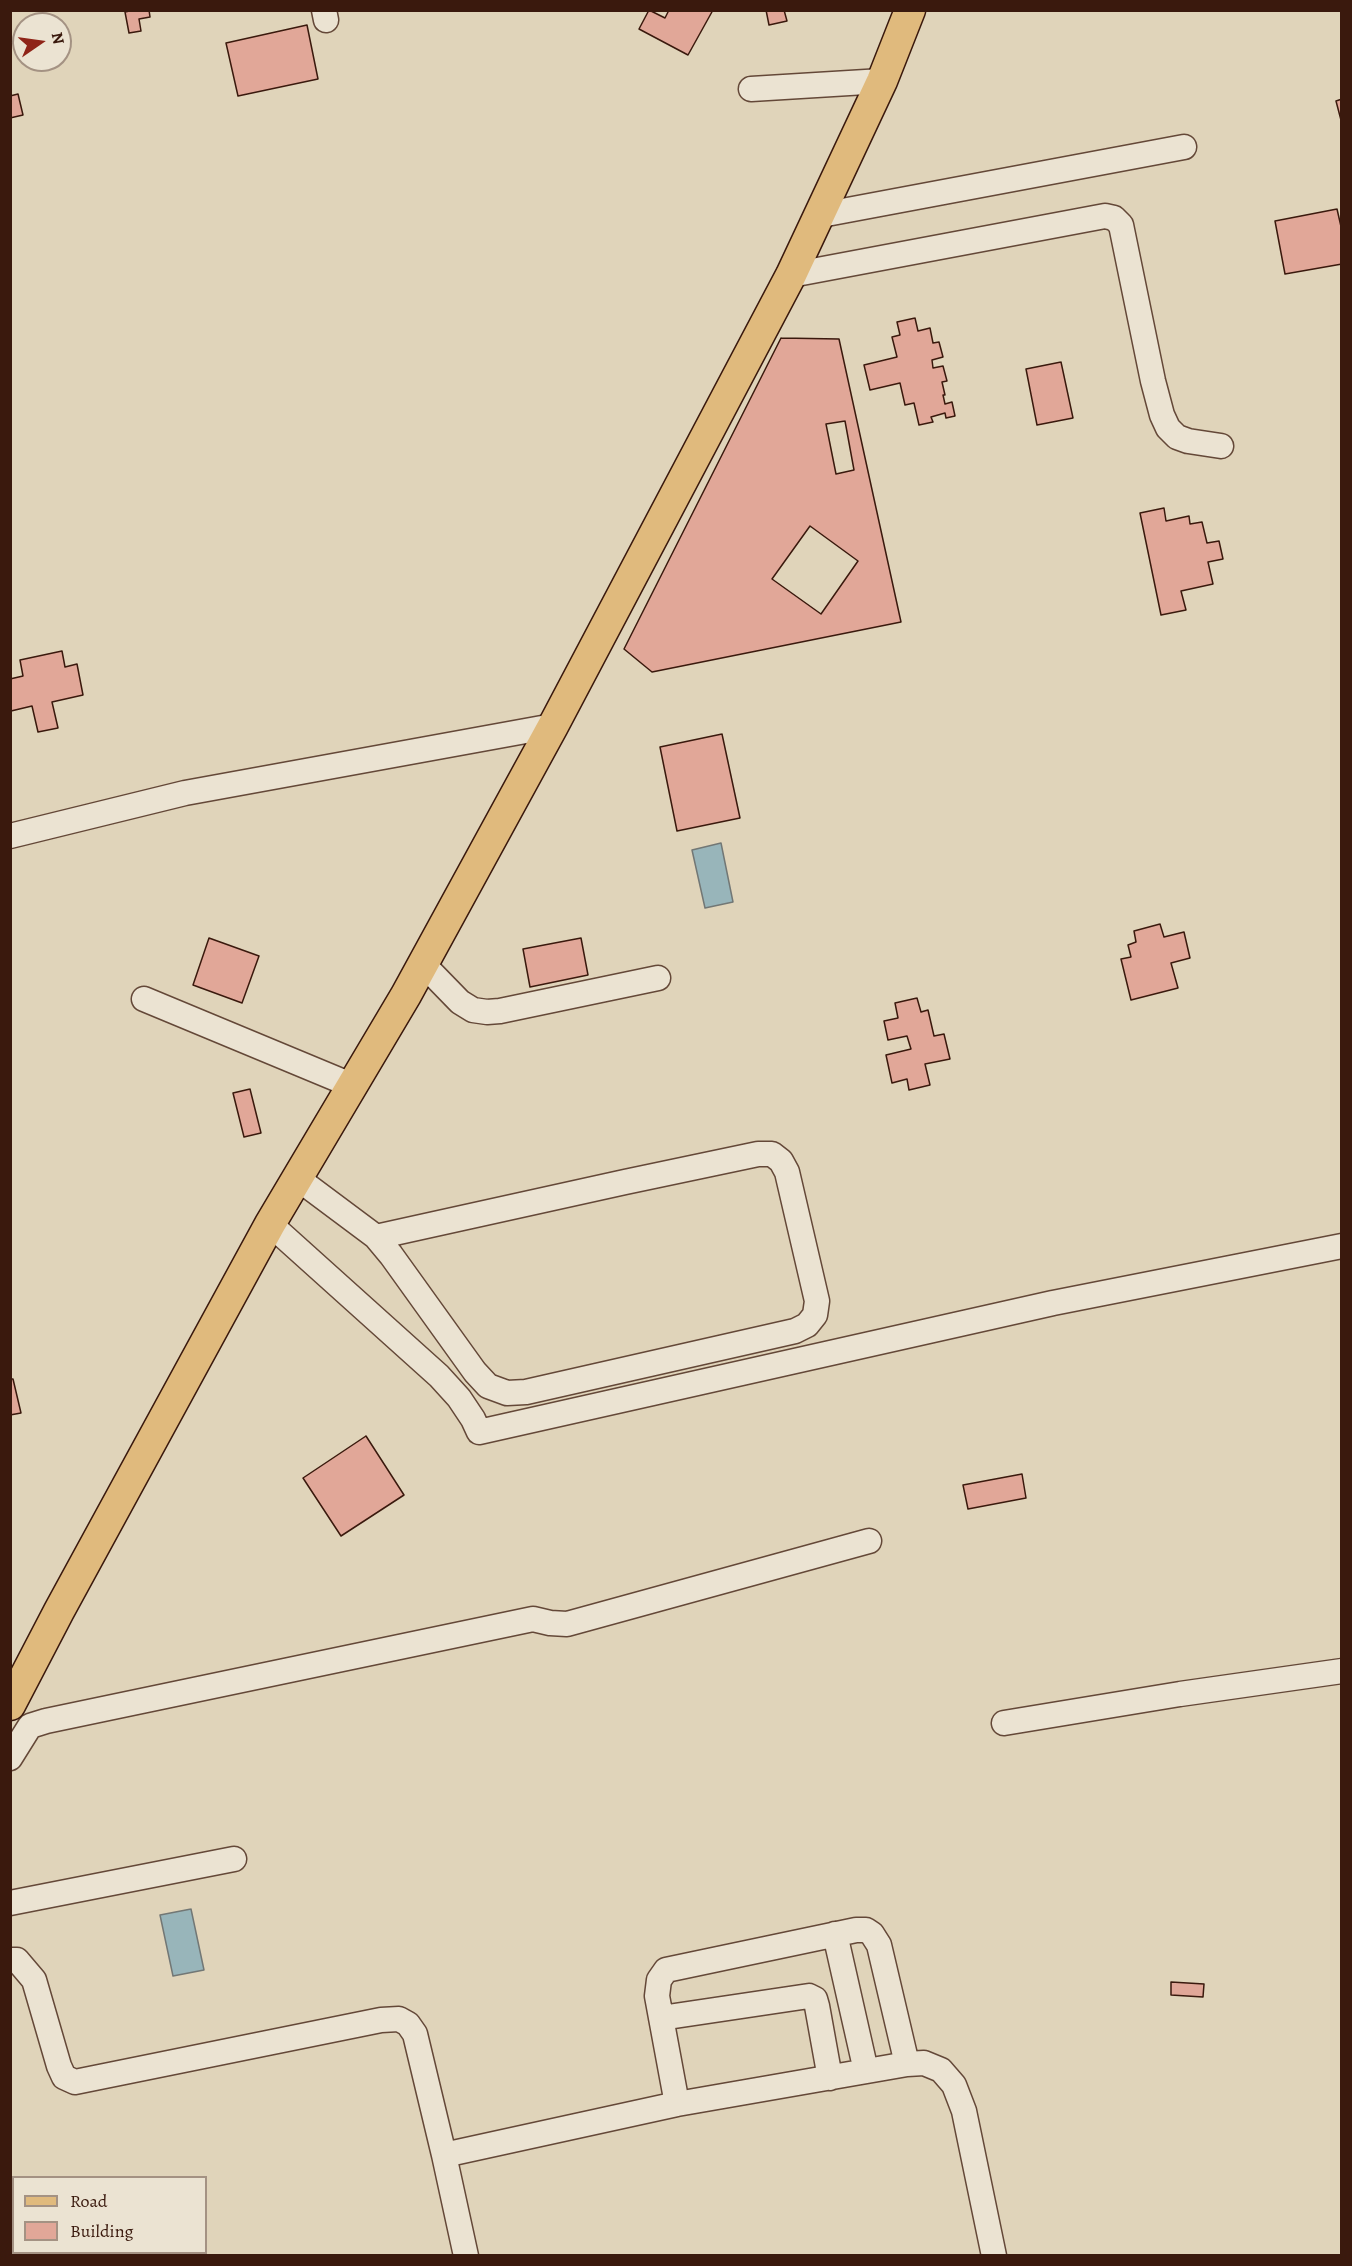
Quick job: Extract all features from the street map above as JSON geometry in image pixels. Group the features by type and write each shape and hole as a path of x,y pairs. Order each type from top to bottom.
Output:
{"main road":[{"path":"10,1705 270,1224 423,964 553,726 821,215 882,81 910,10"}],"street":[{"path":"751,89 882,81"},
{"path":"821,215 1185,147"},
{"path":"791,275 1105,216 1114,218 1121,225 1153,381 1168,428 1177,437 1188,441 1221,446"},
{"path":"10,836 185,793 553,726"},
{"path":"423,964 460,1002 473,1010 487,1012 658,978"},
{"path":"144,999 351,1085"},
{"path":"297,1178 376,1237 475,1372 488,1386 507,1393 526,1392 795,1331 807,1325 815,1315 817,1301 787,1173 781,1161 772,1154 758,1154 376,1237"},
{"path":"270,1224 439,1376 469,1412 479,1432 1053,1303 1341,1246"},
{"path":"10,1758 30,1726 46,1721 533,1619 567,1624 869,1541"},
{"path":"1004,1723 1180,1694 1341,1671"},
{"path":"10,1903 234,1859"},
{"path":"677,2104 657,1996 659,1980 666,1970 835,1934 866,1930 872,1934 879,1945 907,2064"},
{"path":"835,1934 866,2071"},
{"path":"10,1960 17,1960 34,1980 59,2066 64,2077 75,2082 381,2019 399,2019 408,2024 415,2034 466,2256"},
{"path":"661,2018 809,1996 815,2000 817,2006 830,2078"},
{"path":"444,2155 677,2104 924,2063 941,2070 954,2085 964,2111 994,2256"}],"water":[{"path":"721,843 733,902 705,908 692,850"},
{"path":"191,1909 204,1970 173,1976 160,1915"}],"building":[{"path":"149,10 150,17 139,19 141,31 129,33 125,12"},
{"path":"649,10 665,18 669,10 713,10 688,55 639,29"},
{"path":"766,10 784,10 787,21 769,25"},
{"path":"307,25 318,79 238,96 226,43"},
{"path":"18,94 23,115 10,118 10,96"},
{"path":"1342,99 1342,124 1336,101"},
{"path":"1337,209 1342,231 1342,264 1285,274 1275,221"},
{"path":"915,318 918,331 930,328 933,343 939,342 943,357 932,360 933,368 943,366 947,381 942,382 945,404 952,402 955,416 946,418 945,413 931,417 933,422 919,425 914,403 905,405 900,383 870,390 864,365 897,357 892,337 900,335 897,322"},
{"path":"781,338 839,339 901,622 652,672 624,649"},
{"path":"1061,362 1073,418 1037,425 1026,369"},
{"path":"845,421 854,470 836,474 826,424"},
{"path":"1164,508 1166,521 1189,516 1190,524 1202,522 1207,543 1219,541 1223,559 1208,562 1213,584 1181,591 1186,610 1161,615 1140,513"},
{"path":"810,526 858,561 821,614 772,579"},
{"path":"62,651 65,667 77,664 83,695 52,702 58,728 38,732 32,706 11,711 10,679 23,676 20,660"},
{"path":"722,734 740,818 677,831 660,747"},
{"path":"1160,924 1164,937 1184,932 1190,958 1171,963 1178,988 1131,1000 1121,959 1131,957 1128,945 1136,942 1134,931"},
{"path":"209,938 259,956 242,1003 193,985"},
{"path":"581,938 588,975 530,987 523,949"},
{"path":"917,998 921,1012 928,1010 934,1036 944,1034 950,1059 925,1064 930,1085 909,1090 907,1079 892,1083 886,1055 911,1049 907,1036 888,1040 884,1021 898,1018 895,1003"},
{"path":"250,1089 261,1133 244,1137 233,1093"},
{"path":"10,1379 13,1379 21,1413 10,1415"},
{"path":"366,1436 404,1495 341,1536 303,1478"},
{"path":"1022,1474 1026,1498 968,1509 963,1485"},
{"path":"1171,1982 1204,1984 1203,1997 1171,1995"}]}
